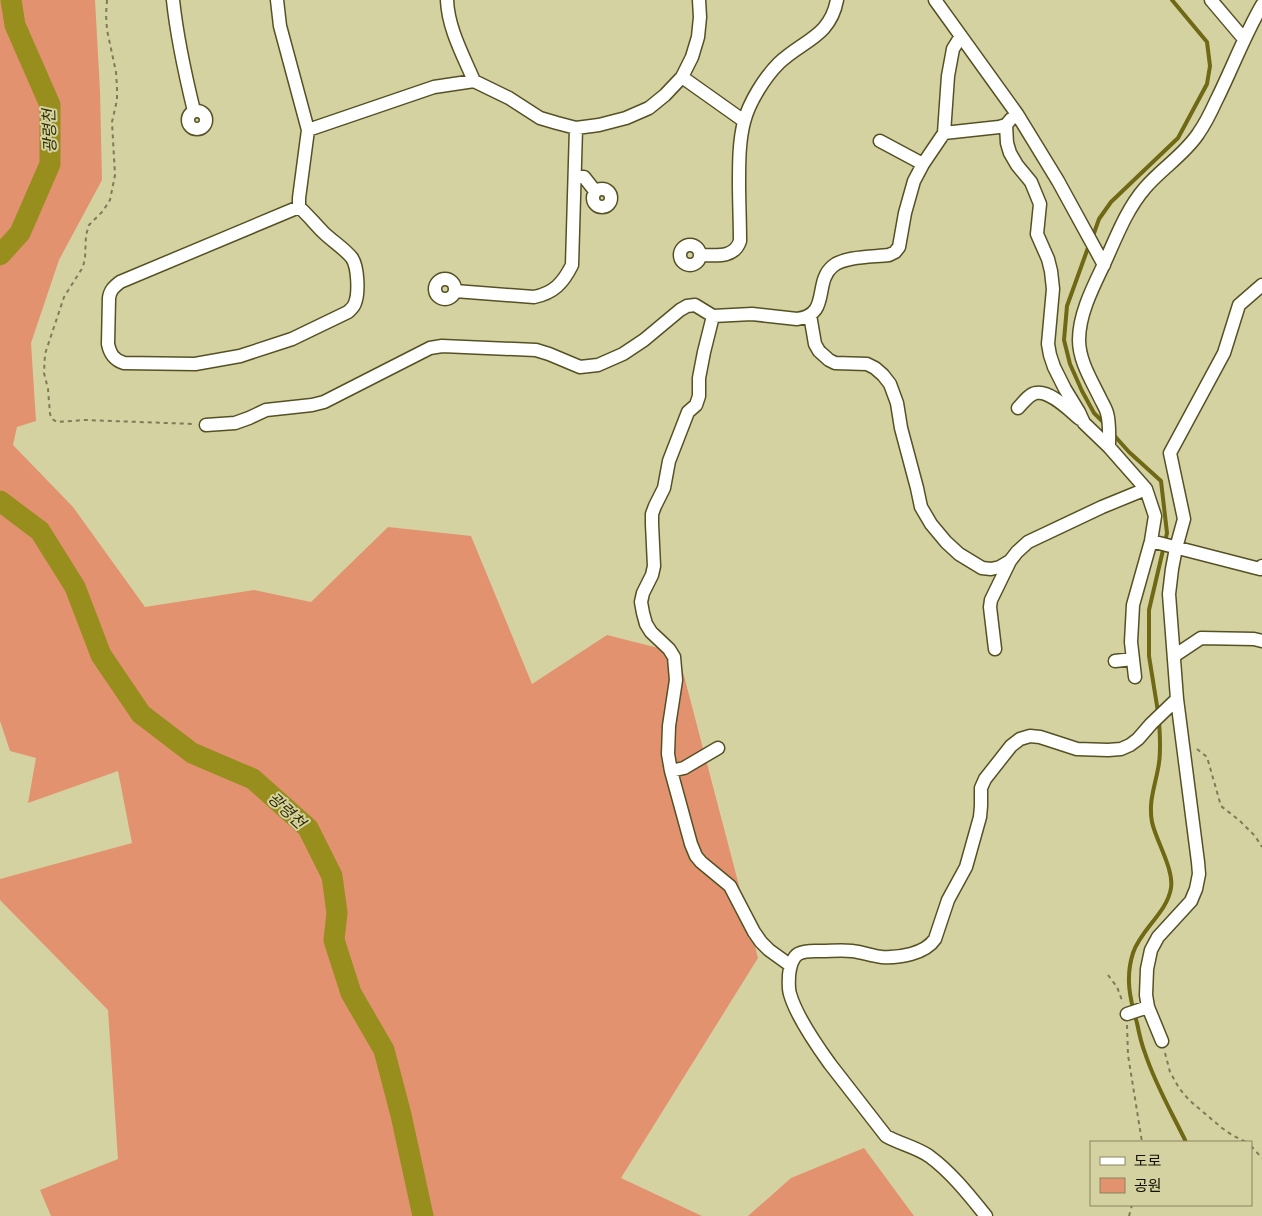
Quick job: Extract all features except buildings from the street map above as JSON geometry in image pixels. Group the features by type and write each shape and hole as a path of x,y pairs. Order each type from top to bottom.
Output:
{"street":[{"path":"173,0 183,68 194,111"},
{"path":"276,0 280,26 308,130 299,207 355,263 356,302 348,312 292,339 240,356 206,363 186,364 124,363 113,357 109,351 108,344 109,298 114,286 299,207"},
{"path":"447,0 451,23 457,41 474,80"},
{"path":"308,130 434,87 474,80 509,98 540,118 576,128 599,125 626,118 649,108 682,77 698,37 699,0"},
{"path":"700,255 726,255 738,247 740,241 740,152 744,121 759,90 779,64 789,54 824,30 836,9 837,0"},
{"path":"935,0 1017,114 1058,181 1102,262"},
{"path":"1210,0 1244,39"},
{"path":"1109,448 1107,414 1080,352 1081,326 1094,283 1102,262 1133,204 1145,187 1188,148 1206,121 1262,5"},
{"path":"206,425 235,423 266,410 324,402 430,348 442,346 536,350 580,367 598,364 623,354 644,340 680,310 688,306 696,305 713,316 752,314 797,319 810,315 816,310 826,274 833,266 849,259 889,255 899,247 909,195 914,181 944,133 948,76 953,49 961,36"},
{"path":"682,77 744,121"},
{"path":"944,133 999,127 1006,124 1017,114"},
{"path":"1006,124 1007,143 1010,152 1017,165 1031,182 1040,204 1037,234 1048,259 1053,289 1048,333 1050,355 1054,367 1084,423"},
{"path":"455,291 534,297 545,295 566,278 572,265 576,128"},
{"path":"880,141 923,164"},
{"path":"575,177 584,177 595,191"},
{"path":"1162,1042 1146,1008 1146,980 1151,950 1158,937 1191,902 1199,874 1182,741 1172,703 1174,656 1170,594 1172,569 1184,519 1170,453 1224,353 1239,305 1262,285"},
{"path":"810,315 815,344 819,351 829,360 835,363 867,364 884,375 890,384 898,403 901,428 921,507 931,524 959,554 982,568 1000,567 1010,561"},
{"path":"713,316 699,378 699,396 696,405 688,412 668,461 664,488 652,514 654,566 641,602 646,624 674,657 676,680 667,740 668,754 691,844 696,856 707,868 730,886 754,932 769,950 787,963"},
{"path":"1018,408 1037,393 1056,399 1084,423 1146,489 1155,516 1133,604 1131,642 1135,676"},
{"path":"995,649 990,607 991,600 1010,561 1017,552 1028,542 1102,507 1146,489"},
{"path":"1150,541 1260,569 1262,566"},
{"path":"1174,656 1201,638 1262,641"},
{"path":"1115,661 1133,659"},
{"path":"986,1216 942,1166 928,1156 886,1136 830,1064 797,1011 790,992 789,978 793,960 798,954 808,951 854,951 884,957 896,956 915,952 931,944 935,939 948,900 964,874 980,817 981,788 985,779 1011,746 1020,739 1030,736 1040,737 1077,748 1121,749 1138,739 1172,703"},
{"path":"671,770 684,768 718,748"},
{"path":"1129,1013 1146,1008"}],"path":[{"path":"107,0 106,23 118,88 112,122 115,175 110,200 103,211 89,225 86,235 83,267 64,297 45,354 44,373 48,389 50,414 52,420 57,422 85,420 206,425"},
{"path":"1182,741 1202,752 1207,757 1221,806 1255,836 1262,847"},
{"path":"1108,975 1117,986 1129,1013 1128,1055 1142,1141"},
{"path":"1162,1042 1170,1072 1179,1088 1189,1100 1222,1128 1244,1141"},
{"path":"1252,1147 1262,1158"}],"green space":[{"path":"0,0 95,0 102,180 59,260 31,343 36,421 17,427 13,445 73,507 145,607 254,590 311,602 388,527 471,536 532,684 607,635 678,653 758,958 621,1178 702,1216 51,1216 40,1190 118,1159 108,1010 0,900 0,879 132,843 118,771 28,803 36,758 10,751 0,721"},
{"path":"864,1148 914,1216 748,1216 791,1178"}],"waterway":[{"name":"광령천","path":"0,255 20,233 50,164 50,105 15,25 11,0"},
{"path":"1093,236 1099,219 1111,202 1178,138 1207,84 1210,66 1207,42 1172,0"},
{"path":"1089,245 1067,306 1064,340 1070,364 1082,391 1094,413 1106,425"},
{"path":"1112,433 1129,452 1161,481 1167,533 1149,610 1149,656 1158,712"},
{"name":"광령천","path":"0,501 40,531 75,587 101,655 141,714 192,753 253,779 308,828 332,876 337,913 334,940 351,993 384,1050 401,1115 423,1216"},
{"path":"1159,721 1160,758 1151,814 1154,830 1170,872 1171,888 1169,897 1142,936 1133,953 1129,971 1129,988 1142,1046 1149,1065 1186,1141"}]}
